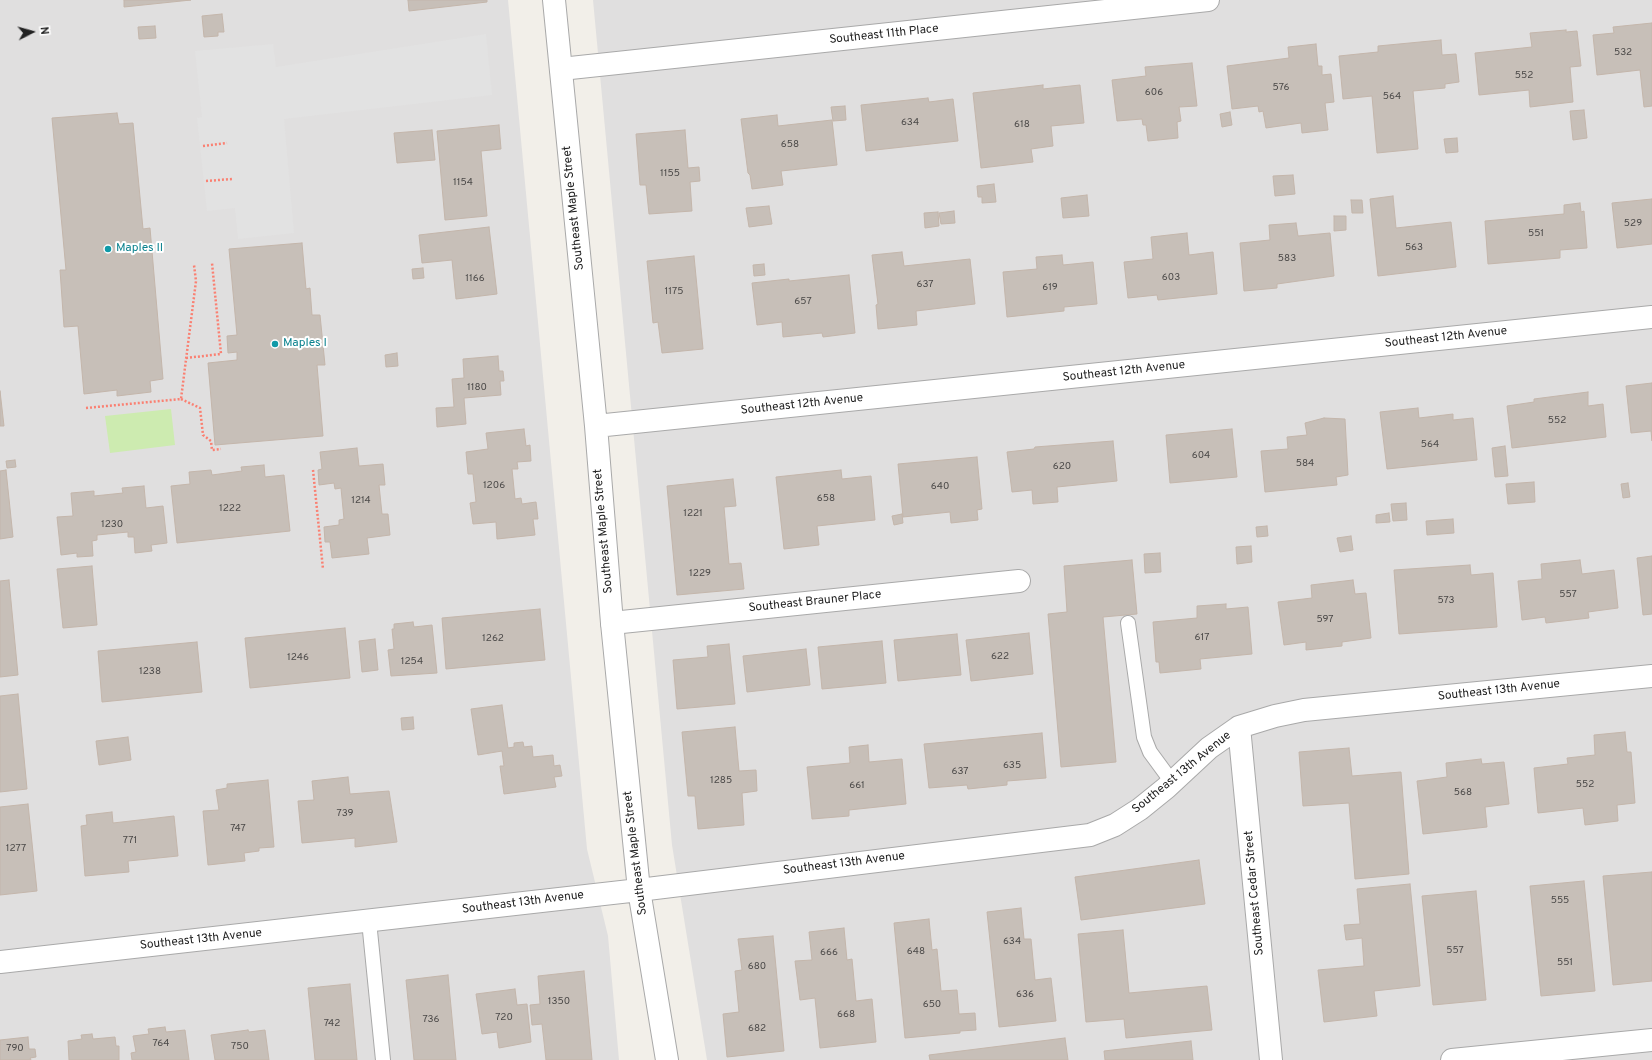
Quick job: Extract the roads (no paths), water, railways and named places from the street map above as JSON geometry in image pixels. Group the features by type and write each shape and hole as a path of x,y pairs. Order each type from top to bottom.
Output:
{"street":[{"name":"Southeast Maple Street","path":"554,0 596,426 612,623 639,890 667,1060"},
{"name":"Southeast 11th Place","path":"561,69 1208,0"},
{"name":"Southeast 12th Avenue","path":"596,426 1652,317"},
{"name":"Southeast Brauner Place","path":"612,623 1019,581"},
{"name":"Southeast 13th Avenue","path":"0,962 639,890 1090,835 1115,825 1134,813 1172,782 1209,748 1239,727 1275,716 1304,710 1652,676"},
{"name":"Southeast Cedar Street","path":"1239,727 1271,1060"},
{"path":"1452,1060 1652,1040"}],"lane":[{"path":"1128,623 1144,737 1150,752 1172,782"},
{"path":"369,921 383,1060"}],"place":[{"name":"Maples II","path":"108,249"},
{"name":"Maples I","path":"275,344"}]}
